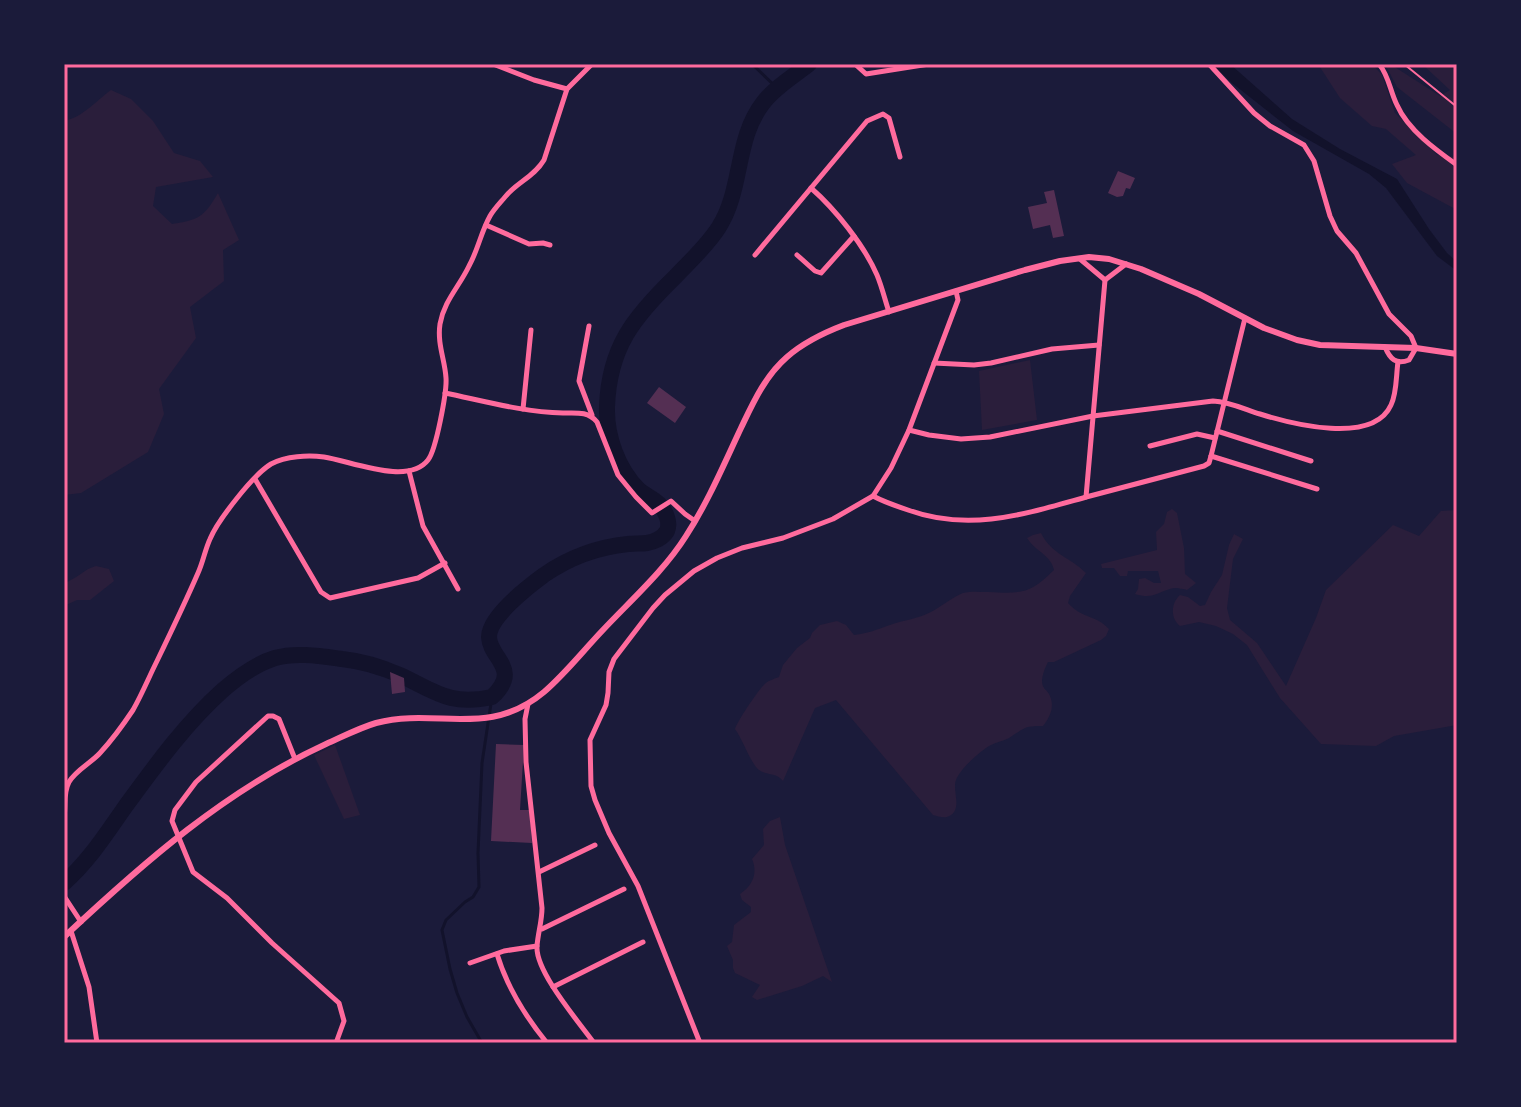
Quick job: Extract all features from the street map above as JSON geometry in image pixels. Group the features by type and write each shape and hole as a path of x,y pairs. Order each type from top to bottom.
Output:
{"street":[{"path":"493,64 567,89"},
{"path":"64,817 66,783 101,752 135,707 189,595 210,539 224,515 255,479 271,464 289,458 326,458 381,470 409,471 420,468 429,460 445,393 446,377 439,330 447,300 470,265 491,214 515,185 538,170 567,89 592,64"},
{"path":"855,64 866,74 929,64"},
{"path":"1209,64 1254,113 1304,145 1314,161 1337,231 1356,253 1389,314 1411,336 1416,348 1409,360 1398,362 1392,359 1385,347"},
{"path":"1379,64 1408,123 1445,158 1457,165"},
{"path":"755,255 867,121 883,114 889,118 900,157"},
{"path":"811,188 827,202 854,236 877,274 889,312"},
{"path":"486,225 529,244 550,245"},
{"path":"797,255 821,273 854,236"},
{"path":"64,937 218,806 295,759 375,723 500,717 528,704 558,678 669,561 695,521 765,382 785,359 826,332 1025,270 1089,257 1126,264 1199,294 1281,335 1320,345 1416,348 1457,354"},
{"path":"1080,258 1105,280"},
{"path":"1086,497 1105,280 1126,264"},
{"path":"700,1043 646,906 600,813 591,786 590,740 606,705 609,672 614,659 653,608 694,571 742,548 783,538 833,519 873,496 909,430 958,300 956,291"},
{"path":"873,496 923,516 951,521 979,521 1033,512 1204,466 1211,456 1245,318"},
{"path":"589,326 579,381 618,475 652,513 671,501 695,521"},
{"path":"523,409 531,330"},
{"path":"934,363 974,365 1052,349 1099,345"},
{"path":"909,430 961,439 990,437 1093,416 1213,401 1310,425 1364,427 1377,420 1391,405 1398,362"},
{"path":"445,393 523,409 592,415"},
{"path":"1150,446 1197,434 1216,434 1311,461"},
{"path":"1211,456 1317,489"},
{"path":"409,471 423,526 458,589"},
{"path":"255,479 321,592 330,598 418,578 445,563"},
{"path":"528,704 525,719 526,762 542,908 537,946 539,961 553,987 594,1043"},
{"path":"295,759 279,719 268,716 196,782 175,810 172,821 193,872 227,898 339,1003 344,1021 336,1043"},
{"path":"539,872 595,845"},
{"path":"541,929 624,889"},
{"path":"64,896 81,922"},
{"path":"71,931 89,987 97,1043"},
{"path":"553,987 643,942"},
{"path":"470,963 537,946"},
{"path":"497,954 504,976 521,1008 547,1043"}],"path":[{"path":"1404,64 1457,107"}],"shaded area":[{"path":"1212,64 1230,64 1292,119 1397,179 1429,229 1457,262 1457,271 1437,256 1386,188 1369,174 1293,131"},
{"path":"1318,64 1372,64 1382,75 1395,113 1437,155 1457,157 1457,210 1407,183 1392,164 1416,155 1386,129 1372,126 1340,98"},
{"path":"1385,64 1390,64 1440,96 1450,90 1422,64 1457,64 1457,134 1397,87"},
{"path":"111,90 131,99 153,121 174,153 200,161 213,177 156,187 153,206 172,224 181,223 200,216 218,193 239,240 223,250 224,281 190,307 196,338 159,389 164,414 148,452 81,493 64,495 64,121 83,113"},
{"path":"1030,360 1037,420 982,430 979,371"},
{"path":"1172,509 1177,513 1184,548 1185,574 1196,583 1187,590 1174,588 1152,596 1135,594 1139,579 1161,583 1158,571 1128,571 1127,576 1120,576 1114,568 1102,568 1101,564 1157,550 1156,532"},
{"path":"1457,510 1457,725 1394,736 1376,746 1321,744 1280,698 1247,645 1216,626 1199,622 1180,626 1173,615 1173,606 1180,595 1200,606 1205,605 1222,575 1234,534 1243,539 1233,559 1227,608 1230,620 1257,643 1286,686 1326,590 1393,525 1419,536 1441,511"},
{"path":"1041,533 1050,546 1086,573 1068,603 1109,629 1101,640 1048,662 1042,682 1052,706 1046,722 1043,726 1025,728 991,745 971,760 956,780 956,808 951,815 933,815 836,700 815,708 783,781 756,767 735,729 763,686 779,677 783,665 820,625 837,621 846,625 854,635 860,634 926,614 963,593 1024,591 1054,570 1050,560 1027,538"},
{"path":"96,566 109,569 114,581 90,600 77,600 64,606 64,583"},
{"path":"335,745 360,815 344,819 314,755"},
{"path":"780,817 785,845 832,982 823,976 757,1000 752,997 760,985 735,973 727,946 732,942 734,925 751,912 751,907 740,894 753,878 752,859 764,845 763,829 770,821"}],"building":[{"path":"1118,171 1135,178 1130,189 1126,188 1123,196 1117,197 1108,193"},
{"path":"1054,190 1064,236 1053,238 1050,225 1033,229 1028,207 1047,203 1044,192"},
{"path":"659,387 686,407 675,423 647,403"},
{"path":"390,672 404,678 405,692 392,694"},
{"path":"496,744 524,745 520,810 530,810 532,843 491,841"}],"waterway":[{"path":"752,64 777,88"},
{"path":"64,883 89,856 183,731 223,690 254,667 283,656 300,655 357,661 400,675 444,696 465,700 492,697 501,687 504,672 489,637 495,620 511,603 544,575 574,558 606,548 650,542 667,531 667,516 663,509 632,482 619,462 611,440 607,407 613,367 626,334 636,320 719,227 732,197 748,132 763,103 809,64"},
{"path":"482,1043 457,993 442,930 446,920 473,897 479,887 482,763 492,697"}]}
